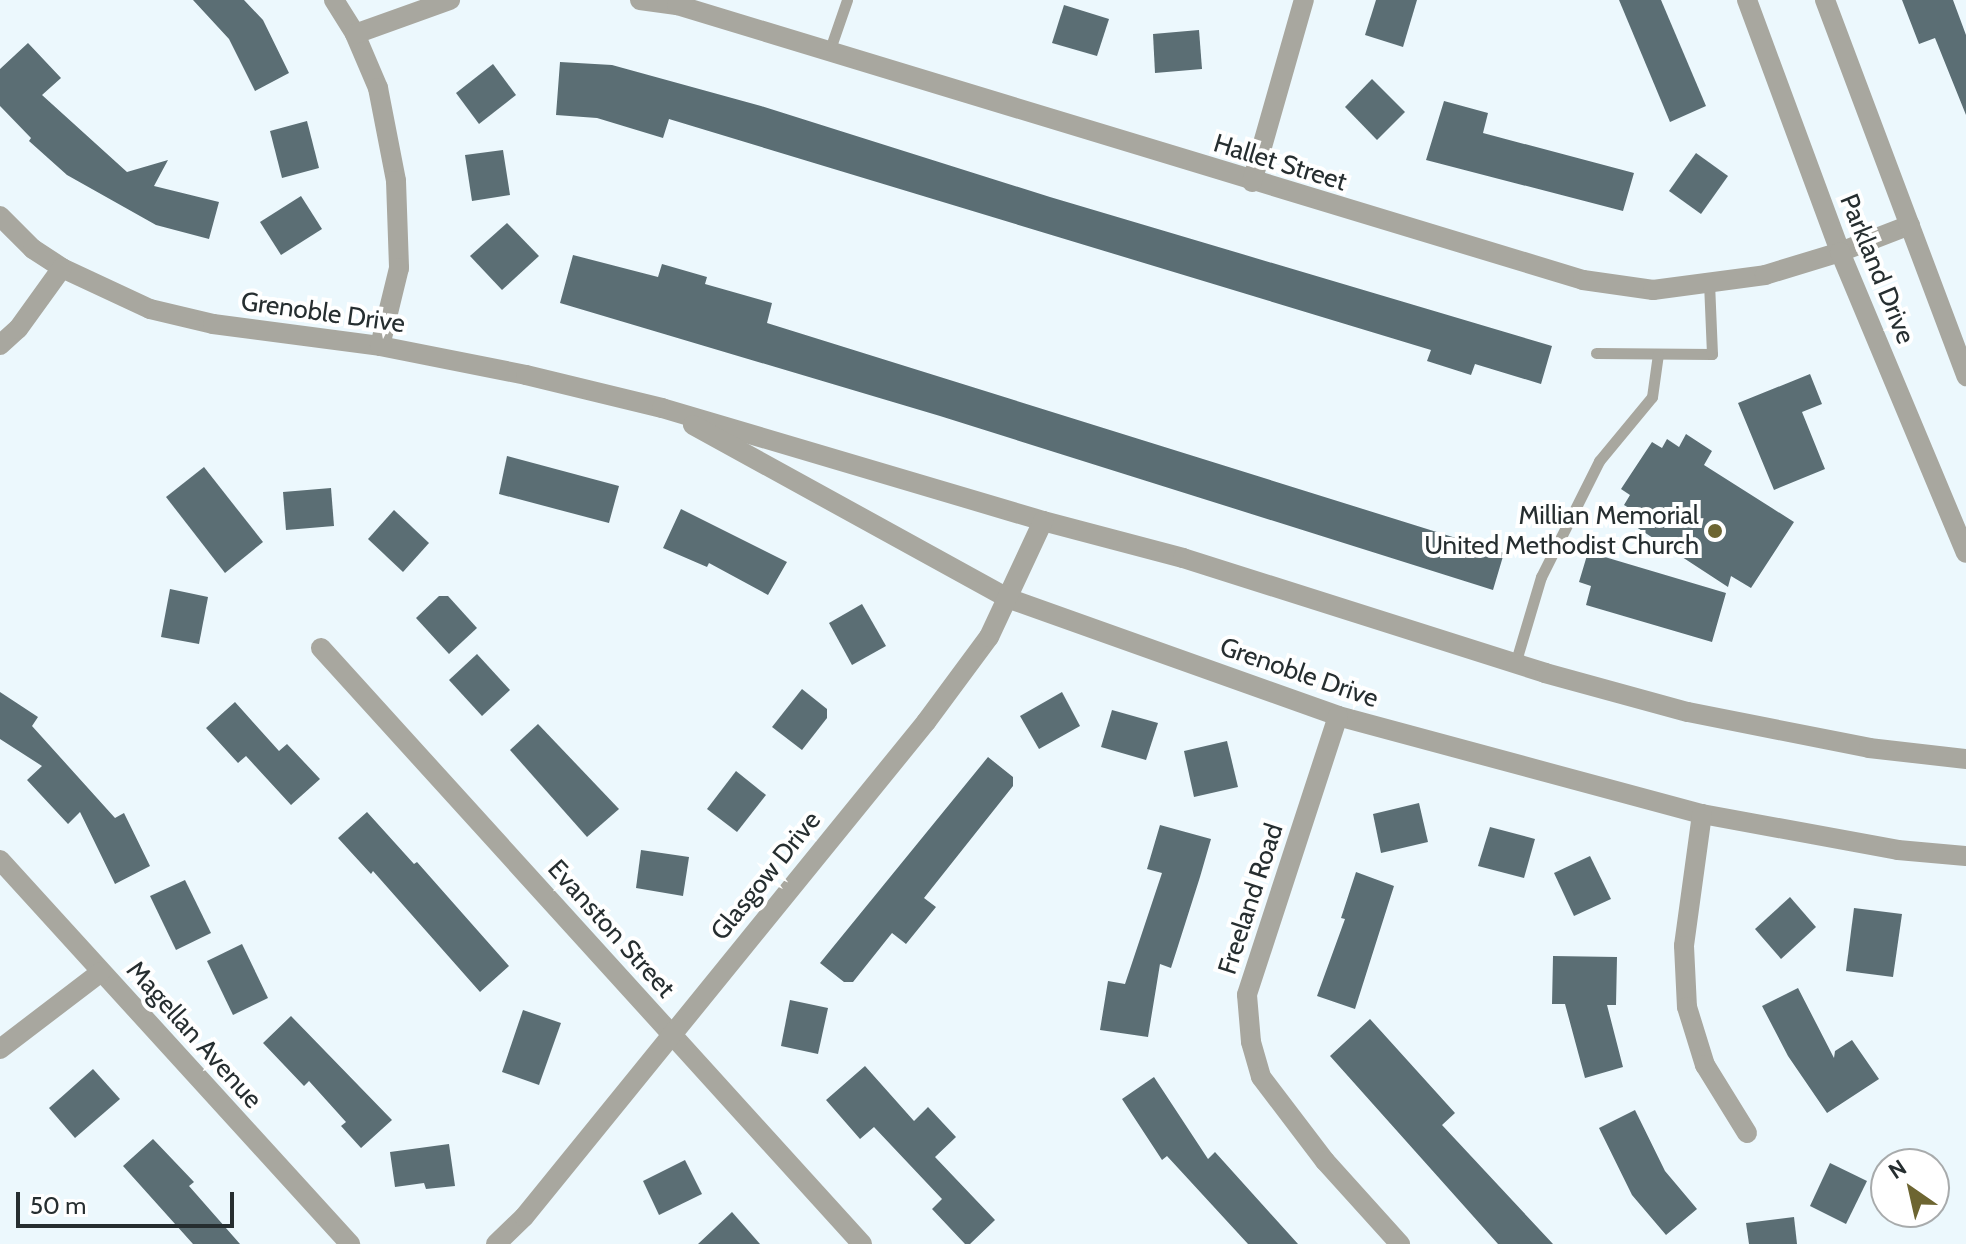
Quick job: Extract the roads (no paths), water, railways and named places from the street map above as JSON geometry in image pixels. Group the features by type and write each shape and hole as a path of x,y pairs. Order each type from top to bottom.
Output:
{"street":[{"path":"334,0 355,34 378,88 396,181 399,268 380,346"},
{"path":"355,34 450,0"},
{"name":"Hallet Street","path":"640,0 677,5 1583,280 1653,290 1765,275 1840,252 1910,225"},
{"path":"1252,182 1304,0"},
{"name":"Parkland Drive","path":"1747,0 1840,252 1966,553"},
{"name":"Parkland Drive","path":"1825,0 1966,376"},
{"name":"Grenoble Drive","path":"0,216 33,249 62,268 150,309 213,324 380,346 526,375 662,408 1043,521 1183,558 1515,664 1688,712 1869,748 1966,759"},
{"path":"0,345 18,329 62,268"},
{"name":"Grenoble Drive","path":"662,408 1010,599 1338,716 1702,814 1898,850 1966,856"},
{"name":"Glasgow Drive","path":"496,1244 524,1217 926,722 989,637 1010,599 1043,521"},
{"name":"Evanston Street","path":"321,648 862,1244"},
{"name":"Freeland Road","path":"1338,716 1247,995 1251,1042 1261,1077 1325,1161 1400,1244"},
{"path":"1702,814 1684,946 1687,1007 1705,1065 1747,1133"},
{"name":"Magellan Avenue","path":"0,860 350,1244"},
{"path":"0,1049 101,972"}],"lane":[{"path":"829,52 847,0"},
{"path":"1596,353 1712,354 1709,283"},
{"path":"1515,664 1541,577 1599,461 1652,397 1658,354"}],"place":[{"name":"Millian Memorial United Methodist Church","path":"1715,531"}]}
